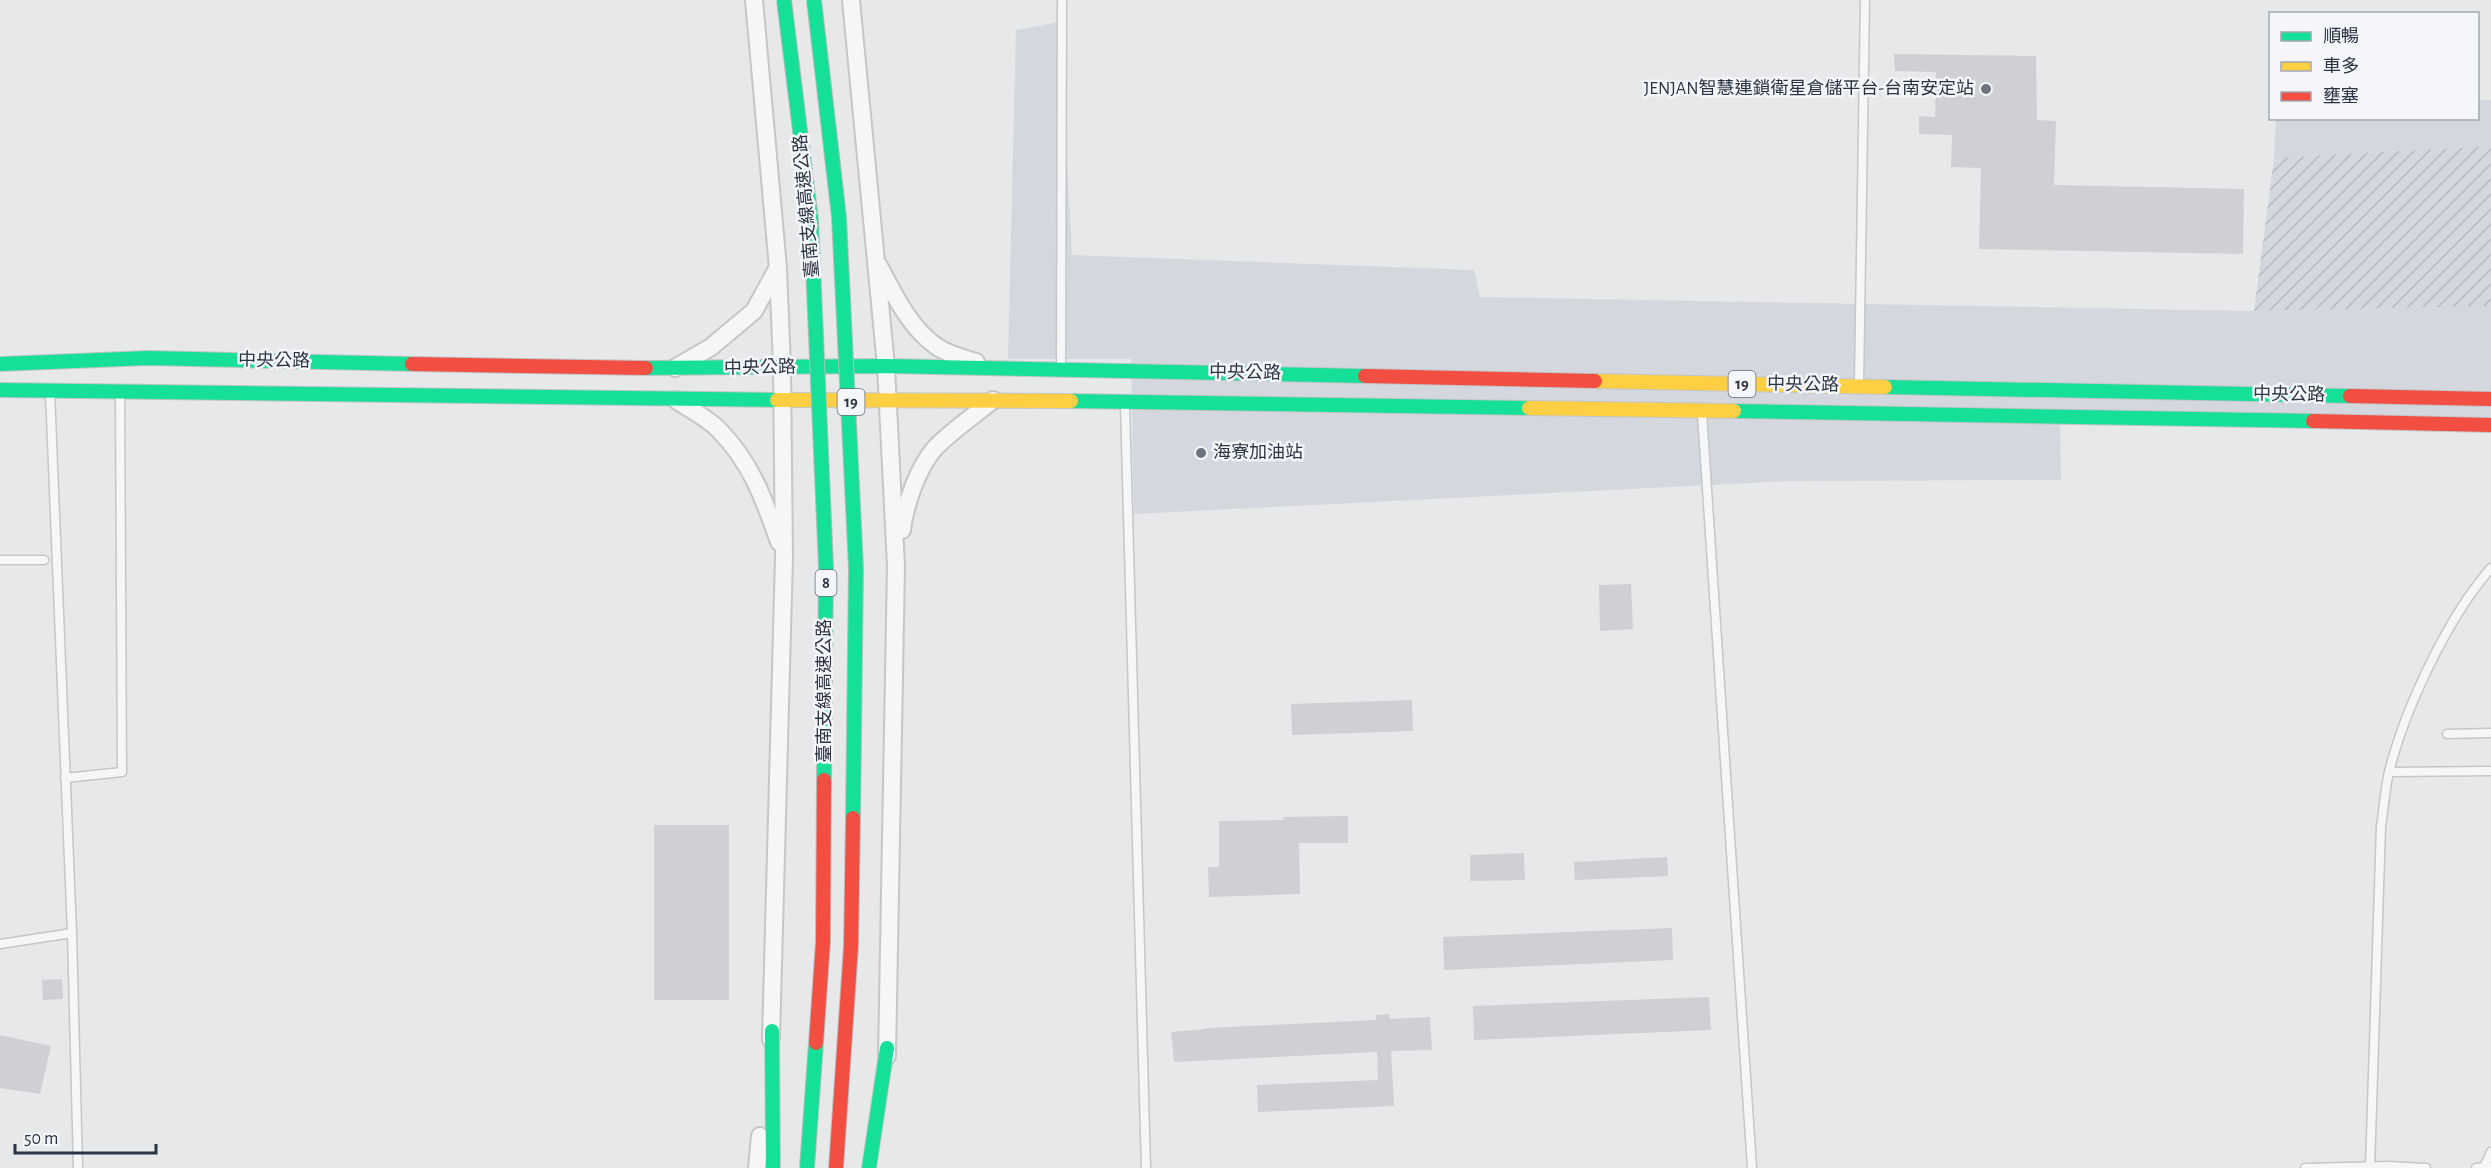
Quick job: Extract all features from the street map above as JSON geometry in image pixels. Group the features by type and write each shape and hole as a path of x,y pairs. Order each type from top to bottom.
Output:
{"main road":[{"name":"臺南支線高速公路","path":"784,0 811,220 826,567 823,942 807,1168"},
{"name":"臺南支線高速公路","path":"814,0 838,217 856,568 851,946 836,1168"},
{"name":"中央公路","path":"0,364 148,358 673,369 886,366 1061,369 1859,399 2491,426"},
{"name":"中央公路","path":"0,390 782,401 1125,401 1702,410 1859,399 2491,399"},
{"path":"772,1031 773,1168"},
{"path":"869,1168 887,1048"}],"street":[{"path":"754,0 778,268 782,367 784,557 772,1031 757,1168"},
{"path":"851,0 886,366 896,566 883,1168"},
{"path":"874,257 903,309 918,329 937,347 994,368"},
{"path":"673,369 711,347 754,311 778,268"},
{"path":"672,398 717,427 735,448 760,488 784,557"},
{"path":"896,566 904,511 917,479 933,450 949,434 993,400"}],"lane":[{"path":"1061,369 1062,0"},
{"path":"1859,399 1865,0"},
{"path":"50,389 72,933 78,1168"},
{"path":"65,778 122,772 120,390"},
{"path":"1125,401 1146,1168"},
{"path":"1702,410 1752,1168"},
{"path":"0,560 44,560"},
{"path":"2370,1167 2381,826 2389,772 2412,707 2441,643 2471,590 2491,568"},
{"path":"2447,735 2491,733"},
{"path":"2389,772 2491,771"},
{"path":"0,944 72,933"},
{"path":"2484,1167 2491,1152"},
{"path":"2305,1168 2426,1168"}],"shaded area":[{"path":"1060,22 1072,255 1474,270 1480,297 2254,311 2491,306 2491,427 2060,422 2061,480 1788,481 1134,514 1131,359 1008,359 1016,30"},
{"path":"2479,100 2491,100 2491,146 2274,158 2276,120 2479,120"},
{"path":"2491,146 2491,306 2254,311 2274,158"}],"building":[{"path":"1894,54 2036,56 2037,120 2056,121 2054,185 2244,189 2243,254 1979,249 1981,168 1951,167 1952,135 1919,134 1919,116 1935,117 1936,72 1895,71"},
{"path":"1631,584 1633,629 1600,631 1599,585"},
{"path":"1412,700 1413,731 1292,735 1291,704"},
{"path":"1348,816 1348,843 1299,843 1300,894 1209,897 1208,867 1219,867 1219,821"},
{"path":"654,825 729,825 729,1000 654,1000"},
{"path":"1524,853 1525,880 1470,881 1470,855"},
{"path":"1667,857 1668,876 1575,880 1574,862"},
{"path":"1672,928 1673,960 1444,970 1443,937"},
{"path":"62,979 63,999 43,1000 42,980"},
{"path":"1709,997 1711,1030 1474,1040 1473,1006"},
{"path":"1389,1014 1390,1019 1430,1017 1432,1050 1391,1051 1394,1106 1258,1112 1257,1085 1378,1080 1377,1052 1174,1062 1171,1032 1206,1028 1376,1020 1376,1015"},
{"path":"0,1035 51,1046 40,1094 0,1088"}],"traffic: fast":[{"path":"784,0 811,220 826,567 824,780"},
{"path":"814,0 839,217 856,568 853,818"},
{"path":"0,364 148,358 412,364"},
{"path":"646,368 886,366 1365,376"},
{"path":"1885,387 2350,396"},
{"path":"0,390 777,400"},
{"path":"1071,401 1529,408"},
{"path":"1734,411 2313,421"},
{"path":"772,1031 773,1168"},
{"path":"807,1168 816,1043"},
{"path":"869,1168 887,1048"}],"traffic: slow":[{"path":"1595,381 1885,387"},
{"path":"777,400 1071,401"},
{"path":"1529,408 1734,411"}],"traffic: jam":[{"path":"412,364 646,368"},
{"path":"1365,376 1595,381"},
{"path":"2350,396 2491,399"},
{"path":"2313,421 2491,425"},
{"path":"816,1043 823,942 824,780"},
{"path":"836,1168 851,946 853,818"}],"place":[{"name":"JENJAN智慧連鎖衛星倉儲平台-台南安定站","path":"1986,89"},
{"name":"海寮加油站","path":"1201,453"}]}
